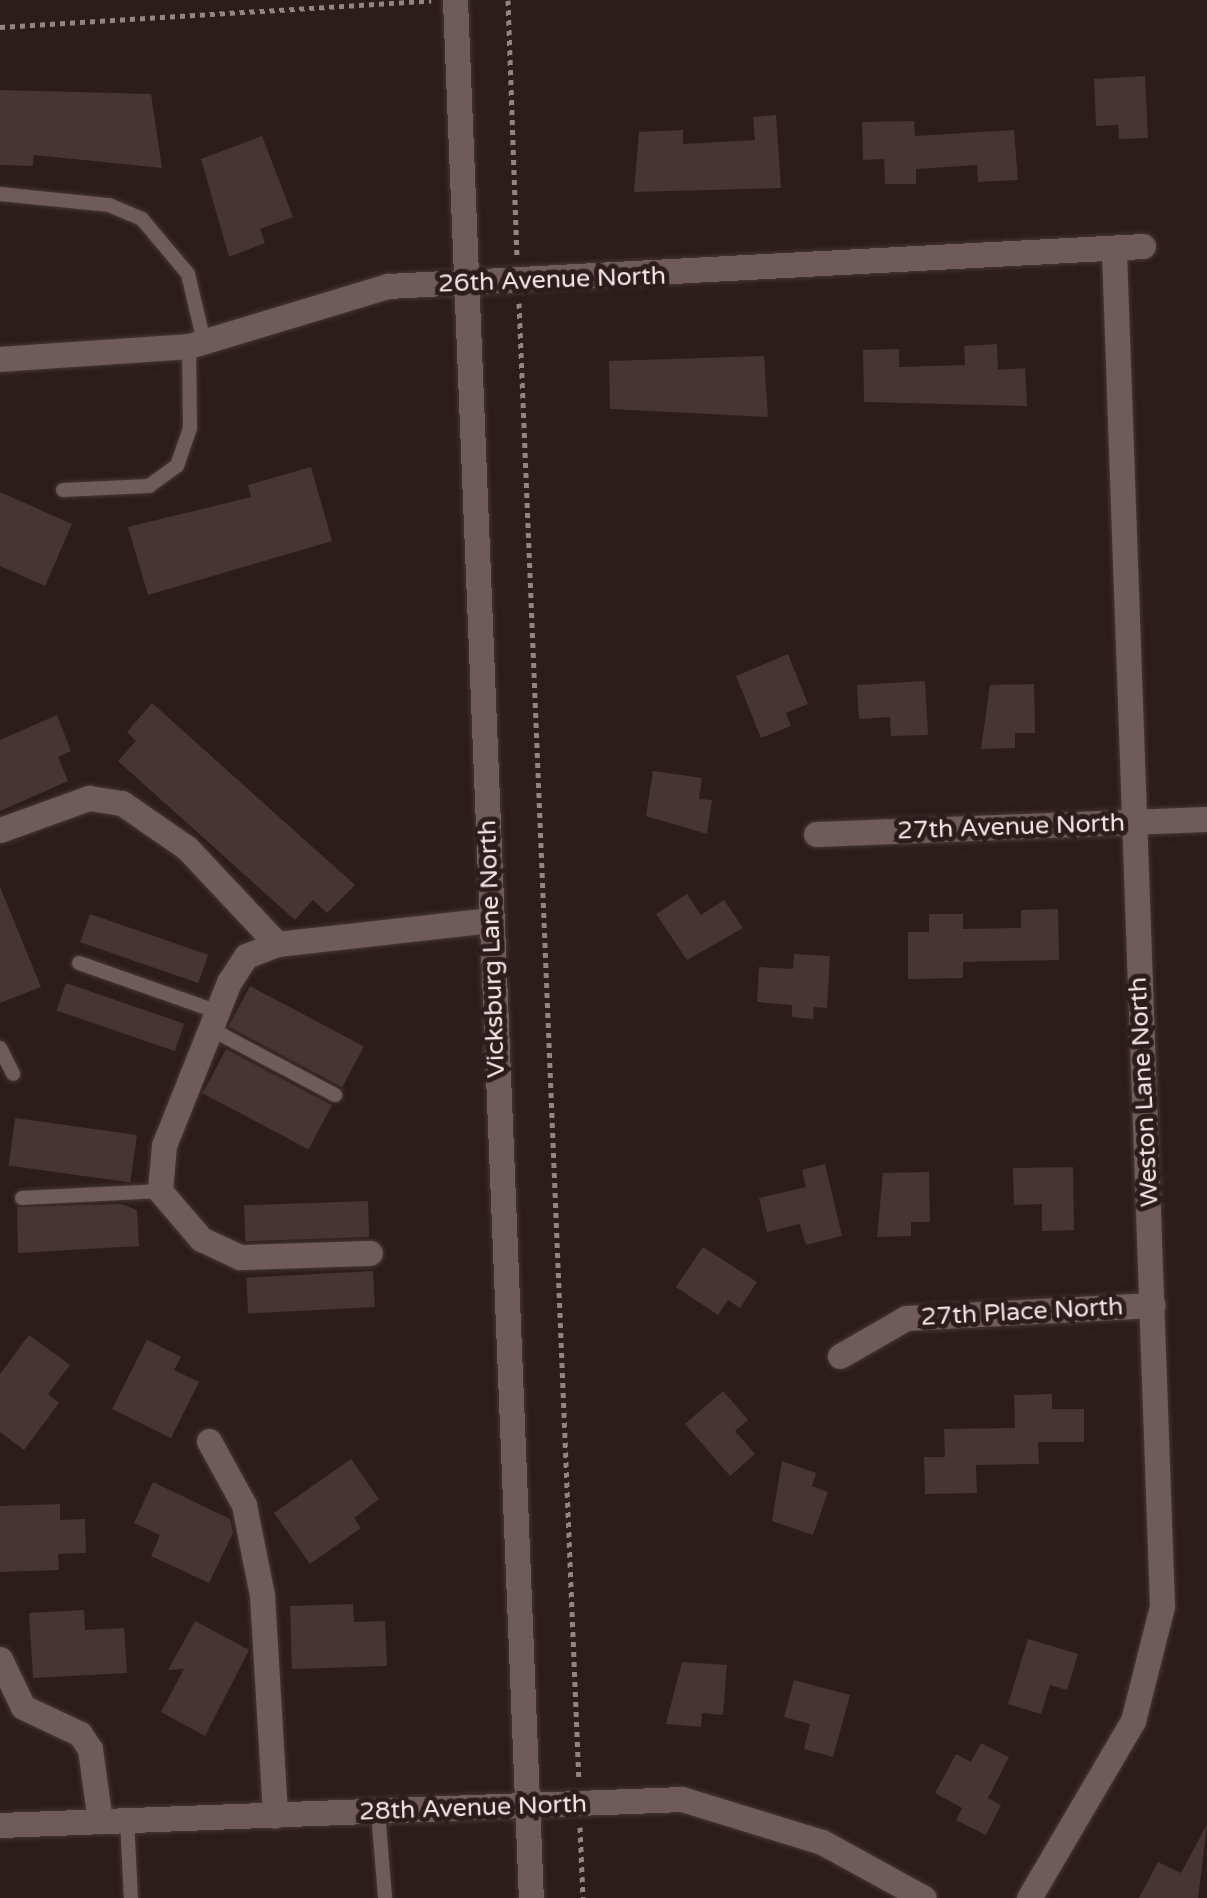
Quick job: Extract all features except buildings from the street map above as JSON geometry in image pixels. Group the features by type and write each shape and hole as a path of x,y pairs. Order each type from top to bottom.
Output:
{"street":[{"name":"Vicksburg Lane North","path":"455,0 463,285 530,1898"},
{"name":"26th Avenue North","path":"0,359 196,344 345,293 1114,254 1143,246"},
{"name":"Weston Lane North","path":"1029,1898 1133,1721 1151,1664 1164,1546 1132,822 1114,254"},
{"path":"0,830 89,798 122,803 187,848 277,944"},
{"name":"27th Avenue North","path":"816,834 1207,819"},
{"path":"370,1253 240,1257 201,1239 160,1191 164,1145 212,1019 246,956 277,944 492,920"},
{"name":"27th Place North","path":"840,1356 906,1318 1154,1305"},
{"path":"209,1440 244,1505 262,1595 275,1816"},
{"path":"0,1659 22,1707 80,1734 90,1749 100,1821"},
{"name":"28th Avenue North","path":"0,1825 682,1798 754,1816 924,1898"}],"lane":[{"path":"0,194 109,205 142,219 188,274 196,344 190,428 177,466 149,486 62,490"},
{"path":"79,962 212,1019 335,1095"},
{"path":"0,1048 13,1074"},
{"path":"22,1198 160,1191"},
{"path":"378,1812 384,1898"},
{"path":"127,1820 131,1898"}],"path":[{"path":"0,27 439,0"},
{"path":"508,0 584,1898"}]}
